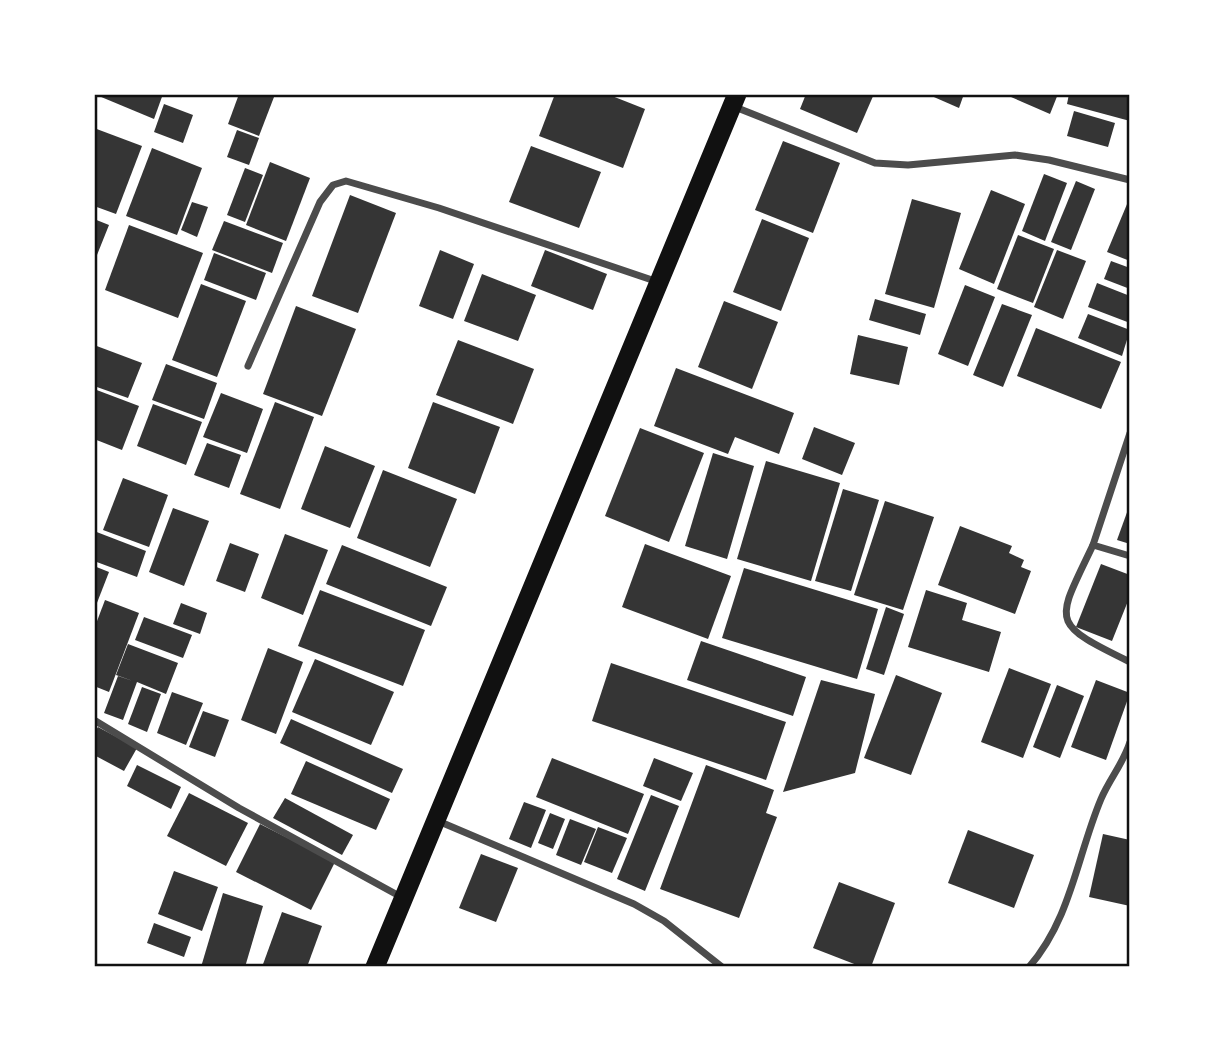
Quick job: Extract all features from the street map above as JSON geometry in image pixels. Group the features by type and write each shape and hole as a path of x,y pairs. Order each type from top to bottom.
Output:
{"highway":[{"path":"375,967 434,819 734,100"}],"street":[{"path":"734,100 875,163 908,165 1015,155 1049,160 1129,180"},
{"path":"248,366 320,202 333,185 346,181 439,208 658,282"},
{"path":"1129,433 1093,545 1065,604 1066,620 1081,639 1129,662"},
{"path":"1093,545 1129,556"},
{"path":"94,720 239,808 404,898"},
{"path":"1029,967 1053,935 1062,915 1101,798 1123,764 1129,742"},
{"path":"434,819 634,904 664,921 722,967"}],"building":[{"path":"94,94 163,94 154,119"},
{"path":"239,94 274,97 259,136 228,124"},
{"path":"555,94 607,94 645,109 623,168 539,136"},
{"path":"806,94 874,94 857,133 800,109"},
{"path":"927,94 964,94 959,108"},
{"path":"1004,94 1058,94 1050,114"},
{"path":"1069,94 1130,94 1130,121 1067,104"},
{"path":"164,104 193,115 183,143 154,132"},
{"path":"1074,111 1115,123 1108,147 1067,136"},
{"path":"94,128 142,146 116,214 94,206"},
{"path":"237,130 259,138 249,165 227,157"},
{"path":"783,141 840,163 813,233 755,210"},
{"path":"531,146 601,172 579,228 509,202"},
{"path":"152,148 202,168 177,235 126,216"},
{"path":"270,162 310,178 286,241 246,225"},
{"path":"245,168 263,175 245,222 227,215"},
{"path":"1044,174 1067,183 1045,241 1022,231"},
{"path":"1076,181 1095,189 1071,250 1051,242"},
{"path":"991,190 1025,204 994,284 959,269"},
{"path":"350,195 396,213 358,313 312,296"},
{"path":"1130,197 1130,261 1107,252"},
{"path":"912,199 961,213 934,308 885,294"},
{"path":"192,202 208,207 197,237 181,230"},
{"path":"94,219 109,225 95,260 94,260"},
{"path":"762,219 809,238 781,311 733,292"},
{"path":"224,221 283,243 272,273 212,250"},
{"path":"129,225 203,253 178,318 105,290"},
{"path":"1018,235 1054,249 1033,303 997,289"},
{"path":"440,250 474,264 453,319 419,306"},
{"path":"545,250 607,274 593,310 531,286"},
{"path":"1057,250 1086,261 1063,319 1034,307"},
{"path":"214,253 266,273 256,300 204,280"},
{"path":"1111,261 1130,268 1130,289 1104,279"},
{"path":"482,274 536,295 518,341 464,321"},
{"path":"1097,283 1130,296 1130,323 1088,307"},
{"path":"201,284 246,301 217,377 172,360"},
{"path":"965,285 995,297 968,366 938,354"},
{"path":"875,299 926,314 920,335 869,320"},
{"path":"724,301 778,322 752,389 698,367"},
{"path":"1002,304 1032,315 1003,387 973,375"},
{"path":"296,306 356,329 322,416 263,394"},
{"path":"1088,314 1130,330 1122,356 1078,338"},
{"path":"1036,328 1121,362 1101,409 1017,376"},
{"path":"858,335 908,347 899,385 850,374"},
{"path":"458,340 534,369 513,424 436,395"},
{"path":"94,345 142,363 128,398 94,386"},
{"path":"166,364 217,383 204,419 152,400"},
{"path":"676,368 794,413 779,454 735,437 728,454 654,426"},
{"path":"94,389 139,406 122,450 94,439"},
{"path":"221,393 263,409 247,453 203,437"},
{"path":"275,402 314,417 280,509 240,494"},
{"path":"433,402 500,427 475,494 408,468"},
{"path":"153,404 202,422 186,465 137,446"},
{"path":"814,427 855,443 842,475 802,459"},
{"path":"640,428 704,453 669,542 605,516"},
{"path":"207,443 241,455 229,488 194,475"},
{"path":"325,446 375,466 350,528 301,509"},
{"path":"713,453 754,466 727,559 685,546"},
{"path":"766,461 840,483 811,581 737,559"},
{"path":"383,470 457,499 430,567 357,538"},
{"path":"123,478 168,495 149,547 103,530"},
{"path":"843,489 879,500 851,591 815,581"},
{"path":"885,501 934,517 903,610 854,595"},
{"path":"1130,504 1130,544 1117,540"},
{"path":"173,508 209,521 184,586 149,572"},
{"path":"960,526 1012,546 1009,553 1024,560 1021,567 1031,571 1015,614 938,585"},
{"path":"94,531 146,551 137,577 94,561"},
{"path":"285,534 328,550 303,615 261,598"},
{"path":"230,543 259,554 245,592 216,581"},
{"path":"645,544 731,576 708,639 622,607"},
{"path":"342,545 447,587 431,626 326,584"},
{"path":"1101,564 1130,575 1130,596 1112,641 1076,627"},
{"path":"94,566 109,572 95,608 94,608"},
{"path":"744,568 878,609 857,679 722,638"},
{"path":"320,590 425,630 403,686 298,646"},
{"path":"926,590 967,603 962,620 1001,632 989,672 908,647"},
{"path":"105,600 139,613 109,692 94,686 94,629"},
{"path":"181,603 207,613 200,634 173,624"},
{"path":"886,607 904,614 884,675 866,669"},
{"path":"144,617 192,635 183,658 135,640"},
{"path":"701,641 806,677 793,716 687,680"},
{"path":"128,644 178,663 166,694 137,682 123,720 104,713 118,676 133,681 116,675"},
{"path":"268,648 303,662 276,734 241,720"},
{"path":"315,659 394,692 371,745 292,712"},
{"path":"611,663 786,722 766,780 592,721"},
{"path":"1009,668 1051,684 1023,758 981,742"},
{"path":"896,675 942,693 911,775 864,758"},
{"path":"821,680 875,694 855,773 783,792"},
{"path":"1096,680 1130,693 1106,760 1071,747"},
{"path":"1057,685 1084,696 1060,758 1033,747"},
{"path":"142,687 161,694 147,732 128,724"},
{"path":"172,692 203,703 186,745 157,733"},
{"path":"203,711 229,720 215,757 189,747"},
{"path":"291,719 403,769 392,793 280,743"},
{"path":"98,727 137,748 124,771 94,755 94,733"},
{"path":"552,758 644,794 628,834 536,797"},
{"path":"654,758 693,773 681,801 643,786"},
{"path":"306,761 390,799 376,830 291,794"},
{"path":"137,765 181,787 171,809 127,786"},
{"path":"706,765 774,790 766,813 777,817 739,918 660,889"},
{"path":"189,793 248,823 226,866 167,836"},
{"path":"651,795 679,806 645,891 617,879"},
{"path":"285,798 353,835 342,855 273,818"},
{"path":"524,802 546,810 531,848 509,839"},
{"path":"550,813 565,819 553,849 538,843"},
{"path":"570,819 596,829 581,865 556,855"},
{"path":"260,824 335,862 311,910 236,872"},
{"path":"598,827 627,838 612,873 584,862"},
{"path":"968,830 1034,855 1014,908 948,883"},
{"path":"1103,834 1130,840 1130,906 1089,897"},
{"path":"481,854 518,868 496,922 459,908"},
{"path":"174,871 218,887 202,931 158,914"},
{"path":"839,882 895,903 871,967 862,967 813,948"},
{"path":"223,893 263,906 245,967 201,967"},
{"path":"282,912 322,926 307,967 262,967"},
{"path":"154,923 191,937 184,957 147,943"}]}
